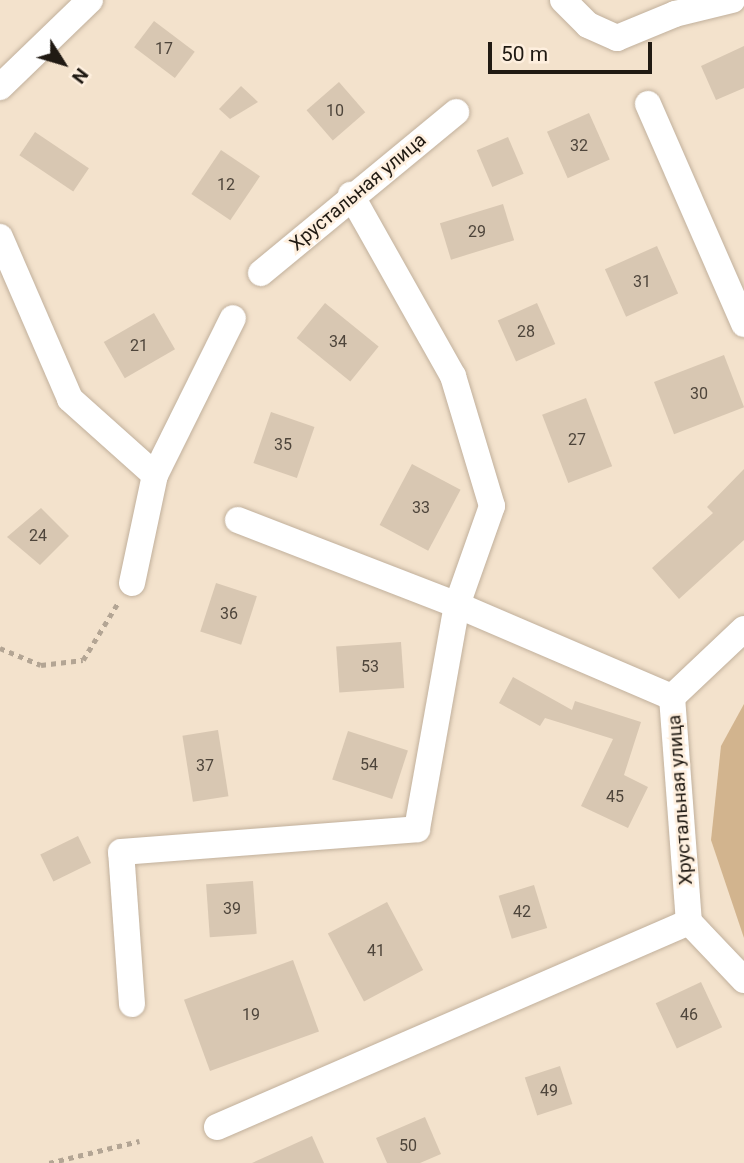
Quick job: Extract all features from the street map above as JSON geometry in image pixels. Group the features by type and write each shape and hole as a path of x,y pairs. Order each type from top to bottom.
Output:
{"street":[{"path":"0,87 90,0"},
{"path":"563,0 587,25 617,38 675,14 732,0"},
{"path":"648,104 733,272 744,324"},
{"name":"Хрустальная улица","path":"261,273 351,195 456,112"},
{"path":"132,1004 121,852 417,829 457,605 492,506 453,376 351,195"},
{"path":"0,237 70,399 155,475"},
{"path":"132,583 155,475 233,318"},
{"path":"239,520 457,605 672,697"},
{"name":"Хрустальная улица","path":"689,922 672,697 744,629"},
{"path":"217,1126 689,922 744,980"}],"path":[{"path":"0,649 41,665 83,660 132,583"},
{"path":"49,1163 139,1141"}],"shaded area":[{"path":"744,704 744,938 711,840 721,746"}],"building":[{"path":"154,21 195,52 175,78 134,47"},
{"path":"744,46 744,88 716,100 701,66"},
{"path":"339,82 365,112 333,140 307,110"},
{"path":"241,86 258,102 230,119 219,109"},
{"path":"589,113 610,160 568,178 547,132"},
{"path":"35,132 89,168 73,192 19,155"},
{"path":"508,137 524,174 492,187 477,150"},
{"path":"221,150 260,176 230,220 191,194"},
{"path":"503,204 514,240 451,260 440,223"},
{"path":"657,246 678,294 626,317 605,269"},
{"path":"325,303 379,346 350,381 297,338"},
{"path":"537,303 555,344 516,362 498,320"},
{"path":"154,313 175,349 125,378 104,342"},
{"path":"724,355 744,407 674,434 654,382"},
{"path":"586,398 612,466 568,483 542,415"},
{"path":"271,412 314,427 297,478 253,463"},
{"path":"412,464 461,490 428,551 380,525"},
{"path":"744,469 744,540 679,599 652,568 713,513 707,507"},
{"path":"41,508 69,536 40,565 7,537"},
{"path":"216,583 257,596 241,645 200,632"},
{"path":"401,642 404,688 339,692 336,647"},
{"path":"513,677 572,710 575,701 641,722 624,775 648,787 628,828 581,806 613,739 545,718 540,726 499,703"},
{"path":"218,730 228,796 193,802 182,736"},
{"path":"348,731 408,750 392,799 332,780"},
{"path":"78,836 91,863 53,881 40,854"},
{"path":"253,881 257,934 210,937 206,884"},
{"path":"534,885 547,928 512,939 499,896"},
{"path":"387,902 423,970 364,1001 328,933"},
{"path":"293,960 319,1031 210,1071 184,1000"},
{"path":"701,982 722,1027 677,1048 656,1003"},
{"path":"560,1066 572,1104 537,1115 525,1077"},
{"path":"425,1117 441,1154 420,1163 387,1163 376,1138"},
{"path":"312,1136 324,1163 252,1163"}]}
